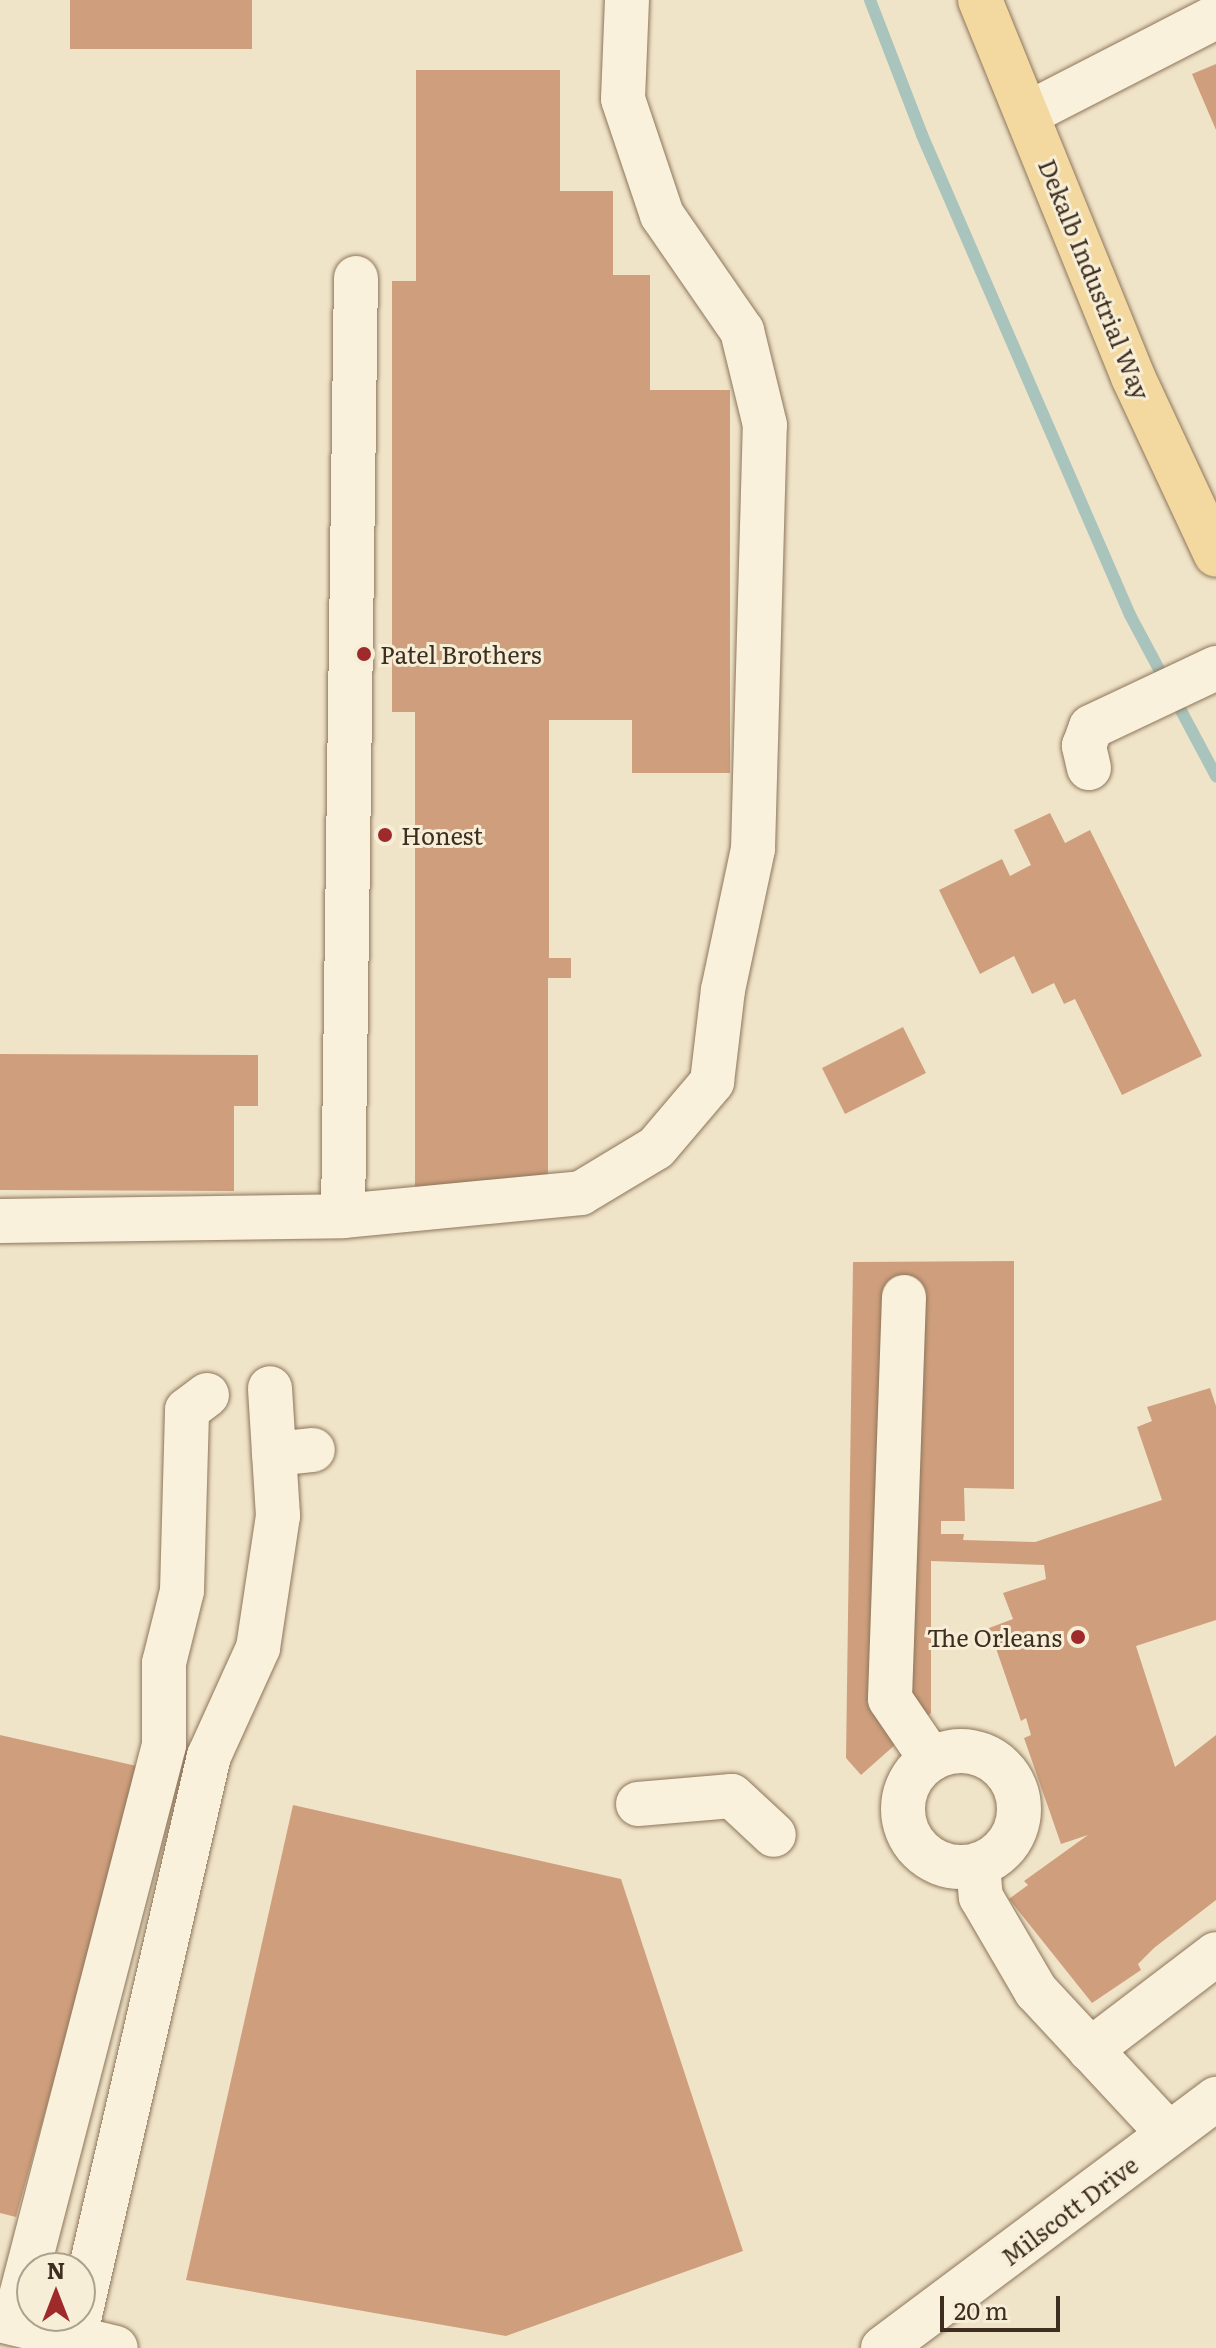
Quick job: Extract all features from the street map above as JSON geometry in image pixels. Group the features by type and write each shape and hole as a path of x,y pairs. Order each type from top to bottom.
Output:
{"main road":[{"name":"Dekalb Industrial Way","path":"980,0 1029,113 1133,377 1216,555"}],"street":[{"path":"0,1221 343,1216 581,1193 656,1148 712,1082 723,990 753,849 765,425 742,331 662,215 623,99 627,0"},
{"path":"1029,113 1216,17"},
{"path":"343,1216 356,278"},
{"path":"1089,768 1084,746 1091,727 1205,673"},
{"path":"904,1297 890,1699 931,1759"},
{"path":"96,2285 131,2093 209,1756 258,1648 278,1516 294,1452 270,1388"},
{"path":"7,2322 77,2079 164,1745 164,1663 182,1591 187,1410 207,1395"},
{"path":"164,1745 209,1756"},
{"path":"968,1751 989,1757 1007,1772 1018,1792 1020,1815 1013,1837 998,1854 978,1865 955,1867 933,1860 915,1846 905,1825 903,1803 909,1781 931,1759 968,1751"},
{"path":"638,1804 732,1796 774,1835"},
{"path":"978,1865 981,1897 1000,1937 1036,1991 1169,2134"},
{"path":"117,1925 167,1938"},
{"path":"1090,2050 1216,1954"},
{"path":"77,2079 131,2093"},
{"name":"Milscott Drive","path":"883,2348 1216,2099"}],"building":[{"path":"70,0 252,0 252,49 70,49"},
{"path":"1216,64 1216,130 1192,74"},
{"path":"416,70 560,70 560,191 613,191 613,275 650,275 650,390 730,390 730,773 632,773 632,720 549,720 549,958 571,958 571,978 548,978 548,1187 415,1187 415,712 392,712 392,281 416,281"},
{"path":"1050,813 1065,843 1090,830 1202,1056 1122,1095 1075,999 1064,1004 1054,983 1032,994 1014,956 980,974 939,890 1002,859 1010,876 1031,865 1014,830"},
{"path":"903,1027 926,1073 845,1114 822,1068"},
{"path":"0,1054 258,1055 258,1106 234,1106 234,1191 0,1190"},
{"name":"The Orleans","path":"1014,1261 1014,1489 964,1488 965,1521 941,1521 941,1534 964,1534 963,1540 1035,1542 1162,1500 1137,1427 1152,1421 1147,1407 1210,1388 1216,1406 1216,1620 1136,1646 1175,1767 1216,1735 1216,1900 1154,1948 1138,1964 1141,1970 1092,2003 1009,1899 1028,1885 1024,1881 1088,1835 1061,1844 1024,1738 1031,1735 1026,1718 1021,1721 989,1628 1013,1619 1003,1593 1046,1579 1044,1565 931,1561 931,1713 861,1775 846,1758 853,1262"},
{"path":"0,1735 141,1767 16,2217 0,2213"},
{"path":"293,1805 621,1879 743,2251 506,2336 186,2280"}],"waterway":[{"path":"870,0 922,135 1130,615 1216,776"}],"place":[{"name":"Patel Brothers","path":"364,654"},
{"name":"Honest","path":"385,835"},
{"name":"The Orleans","path":"1078,1637"}]}
